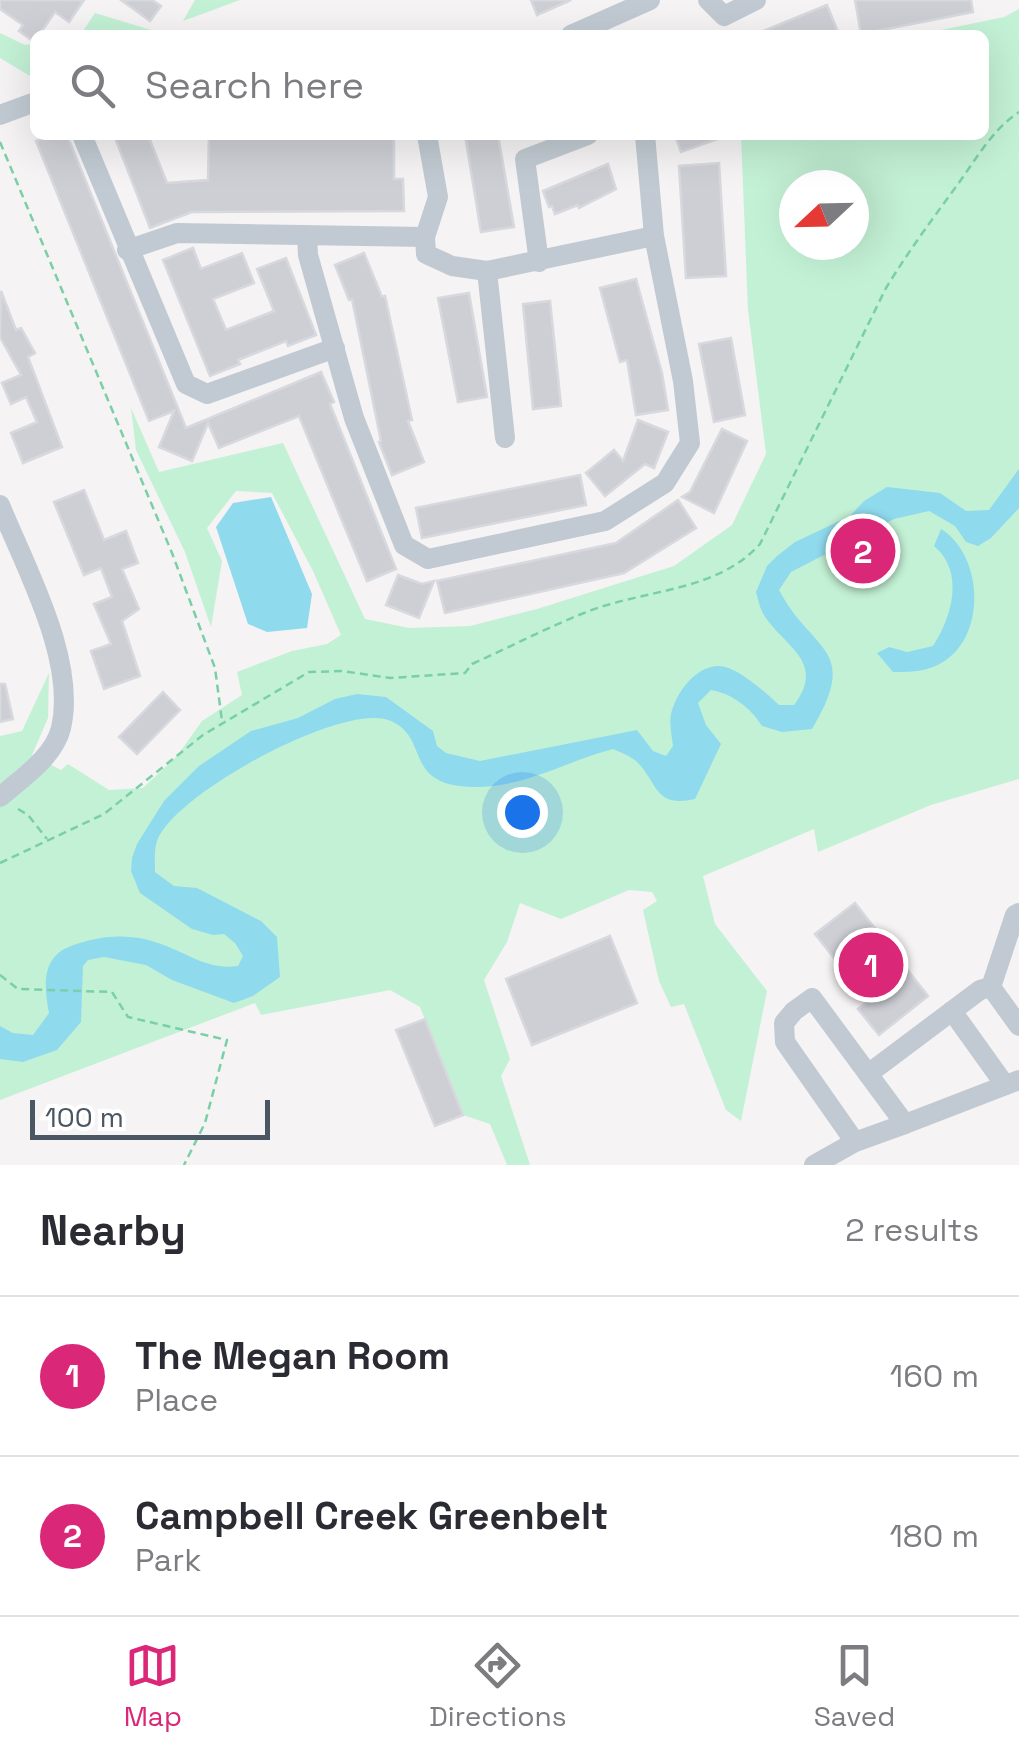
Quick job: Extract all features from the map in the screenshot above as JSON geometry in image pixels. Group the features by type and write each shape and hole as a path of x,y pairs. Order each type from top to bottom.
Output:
{"street":[{"path":"614,27 650,0"},
{"path":"708,0 724,16 756,0"},
{"path":"0,115 30,104"},
{"path":"84,140 186,384 207,394 335,348"},
{"path":"427,140 438,197 425,237 426,254 452,266 487,271 654,236"},
{"path":"539,262 525,159 575,140"},
{"path":"307,235 308,255 354,418 404,545 428,559 605,521 664,483 690,444 683,380 654,236 645,140"},
{"path":"127,250 177,233 425,237"},
{"path":"487,271 505,438"},
{"path":"0,505 56,644 63,693 61,730 40,763 7,801"},
{"path":"991,987 1019,914"},
{"path":"868,1074 980,990 991,987"},
{"path":"991,987 1019,1026"},
{"path":"855,1142 786,1042 784,1023 812,998 905,1124"},
{"path":"814,1165 855,1142 1012,1083 952,1011"}],"path":[{"path":"0,863 104,814 222,722 316,670 390,678 464,673 472,664 587,611 722,574 746,560 760,544 886,288 980,153 1006,121 1019,112"},
{"path":"0,142 172,552 215,668 222,722"},
{"path":"7,801 28,815 48,840"},
{"path":"0,975 18,989 112,992 128,1017 227,1040 205,1123 184,1165"}],"green space":[{"path":"195,0 240,0 183,21"},
{"path":"1019,9 1019,779 931,805 818,852 814,829 703,876 715,924 767,991 741,1121 726,1110 684,1004 671,1007 659,981 643,910 657,901 652,892 629,890 561,919 520,903 507,942 484,980 510,1059 501,1076 530,1165 507,1165 490,1124 463,1115 420,1007 390,990 261,1015 255,1003 0,1100 0,736 22,731 49,673 48,718 32,755 61,770 68,764 109,790 143,788 177,756 202,721 242,695 237,672 292,651 327,644 341,635 272,493 236,491 207,528 222,561 211,627 185,552 136,450 131,408 159,472 283,443 365,619 409,628 470,626 674,566 732,525 766,454 748,310 741,140 989,140 989,30 941,30 1004,17"},
{"path":"95,13 151,30 84,30"},
{"path":"0,33 30,44 30,76 0,58"}],"water":[{"path":"1019,469 1019,508 978,546 966,542 955,526 929,511 894,519 791,572 779,590 826,652 832,666 826,702 812,729 782,732 762,726 740,702 711,690 698,703 706,725 721,744 695,799 664,797 636,761 613,749 510,783 451,785 427,770 403,729 391,721 369,718 301,737 226,777 170,821 157,841 155,872 174,886 197,888 261,921 277,937 280,977 253,996 234,1003 172,980 146,965 104,957 88,960 83,966 81,1022 57,1050 23,1062 0,1059 0,1026 13,1033 33,1035 49,1013 46,983 50,965 54,957 71,946 109,937 134,937 212,965 238,966 243,956 235,943 224,934 192,929 140,893 131,871 137,844 164,801 199,766 251,731 298,718 335,699 357,694 386,697 433,731 437,746 446,753 480,761 637,730 653,751 666,756 673,746 670,722 674,706 688,682 710,667 735,671 779,705 794,705 803,690 804,665 764,615 756,592 767,566 777,556 795,542 850,516 864,501 887,487 940,493 966,511 989,510"},
{"path":"271,497 312,594 307,628 267,632 248,624 216,527 233,503"},
{"path":"941,529 965,556 971,574 973,613 968,631 959,647 940,664 921,671 893,672 877,653 889,647 907,652 933,646 946,622 952,581 944,557 934,546"}],"building":[{"path":"0,0 84,0 69,22 55,12 42,30 30,30 30,39 19,31 23,25 0,9"},
{"path":"121,0 152,0 161,6 150,21"},
{"path":"531,0 571,0 537,15"},
{"path":"855,0 971,0 973,12 881,30 860,30"},
{"path":"827,5 837,30 766,30"},
{"path":"69,140 186,428 321,372 396,569 367,581 299,416 219,448 208,423 192,461 159,447 174,411 149,421 36,141"},
{"path":"116,140 150,140 167,183 208,180 209,140 394,140 394,179 403,179 404,211 192,212 150,228"},
{"path":"466,140 499,140 514,227 481,232"},
{"path":"677,140 715,140 681,152"},
{"path":"719,163 726,276 686,278 679,166"},
{"path":"608,164 616,189 579,208 578,205 555,214 549,207 543,191"},
{"path":"193,248 201,269 242,253 254,283 213,299 226,330 274,311 257,269 286,258 316,335 288,346 286,341 210,376 163,260"},
{"path":"364,253 382,297 385,296 412,420 408,421 424,462 392,475 379,442 352,299 349,300 335,265"},
{"path":"636,279 668,410 636,415 627,360 620,362 600,288"},
{"path":"1,291 16,330 21,328 35,353 28,357 62,447 23,463 11,433 37,422 26,397 11,404 2,383 21,375 0,337"},
{"path":"469,293 487,397 458,402 438,298"},
{"path":"550,301 561,406 533,409 523,304"},
{"path":"731,338 745,415 714,422 699,344"},
{"path":"638,420 668,432 654,468 645,464 605,496 586,473 614,450 623,461"},
{"path":"722,429 747,441 714,513 682,497 690,492"},
{"path":"580,475 586,505 422,538 416,508"},
{"path":"84,490 104,540 126,531 138,563 122,569 139,609 122,621 140,676 104,689 91,651 111,644 94,604 112,597 101,568 84,575 54,502"},
{"path":"678,500 696,528 624,573 445,613 437,581 616,543"},
{"path":"398,575 422,584 434,581 419,618 386,605"},
{"path":"0,684 5,684 13,719 0,722"},
{"path":"163,692 180,710 137,754 119,737"},
{"path":"855,903 928,996 879,1035 858,1009 868,1001 815,934"},
{"path":"610,936 637,1003 532,1045 506,979"},
{"path":"425,1019 463,1115 435,1126 396,1030"}],"place":[{"name":"Campbell Creek Greenbelt","path":"863,551"},
{"name":"The Megan Room","path":"871,965"}]}
